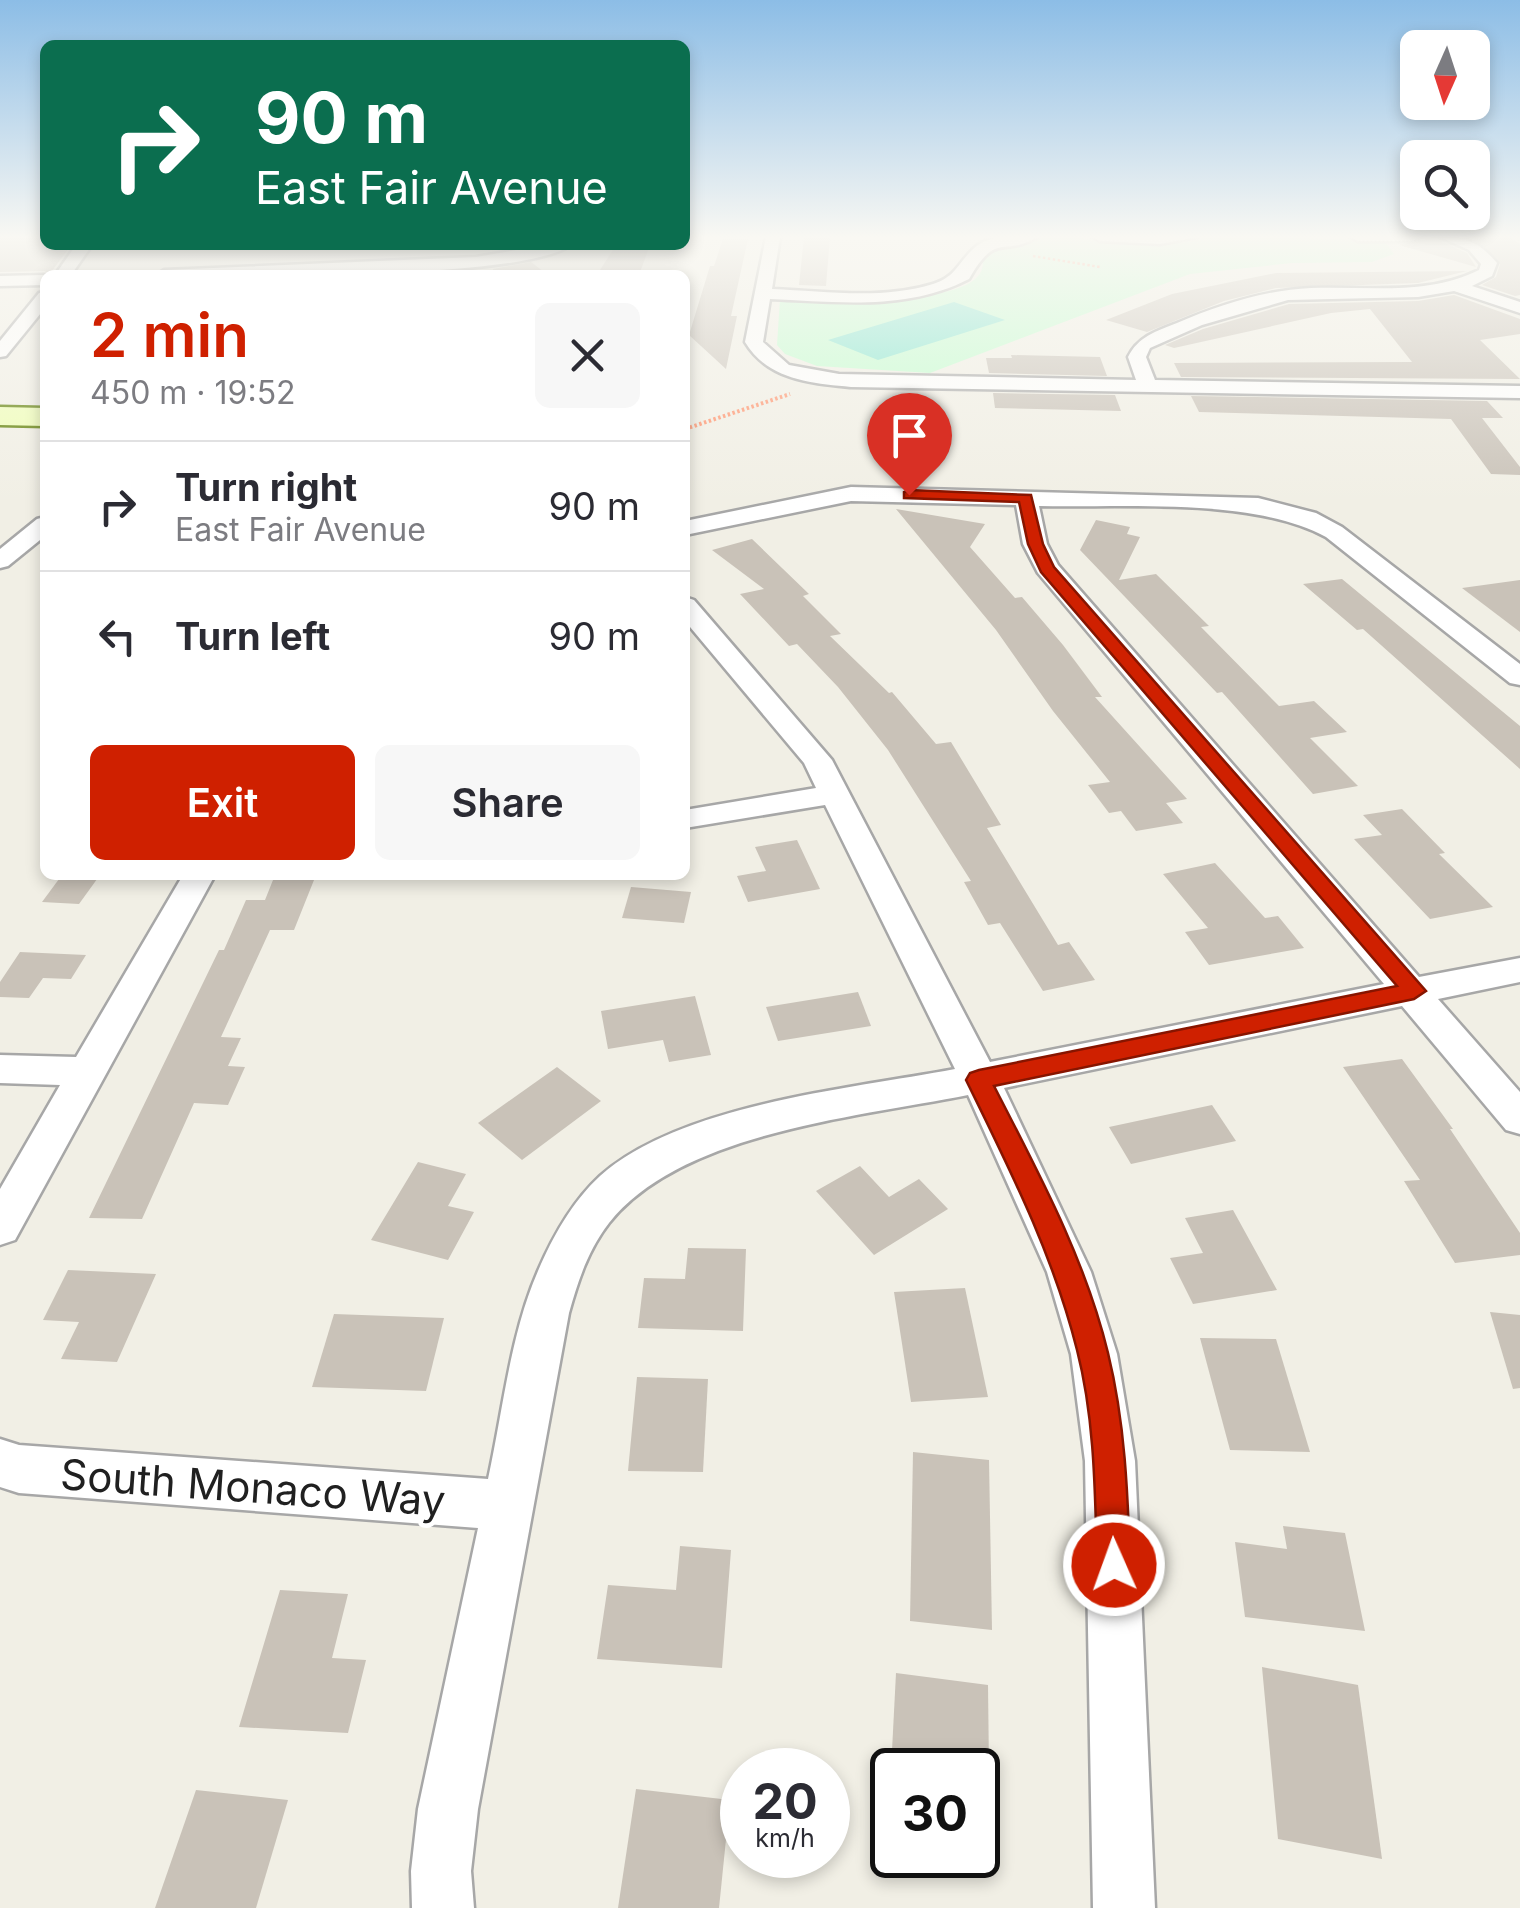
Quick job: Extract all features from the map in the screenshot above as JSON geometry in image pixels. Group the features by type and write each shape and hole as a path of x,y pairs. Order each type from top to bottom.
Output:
{"street":[{"path":"0,352 21,326"},
{"path":"757,326 754,342 760,354 772,363 833,379 1518,394"},
{"path":"1148,386 1137,357 1143,345 1190,326"},
{"path":"0,416 40,417"},
{"path":"690,527 836,495 1242,503 1308,518 1346,540 1520,677"},
{"path":"1026,498 1036,544 1046,568 1520,1118"},
{"path":"0,561 40,528"},
{"path":"690,611 805,742 835,794 1044,1210 1069,1272 1094,1354 1110,1461 1124,1908"},
{"path":"690,818 835,794"},
{"path":"0,1228 196,880"},
{"path":"442,1908 448,1808 506,1505 557,1272 578,1231 606,1196 654,1160 706,1136 1520,970"},
{"path":"0,1069 87,1072"},
{"name":"South Monaco Way","path":"0,1463 19,1469 506,1505"}],"path":[{"path":"690,428 833,379"}],"green space":[{"path":"778,326 1053,326 930,373 817,366 785,354 777,345"},
{"path":"874,326 986,326 878,360 828,340"}],"building":[{"path":"692,326 735,326 726,369 690,336"},
{"path":"1127,326 1162,326 1147,332"},
{"path":"1273,326 1174,348 1165,345 1203,329"},
{"path":"1384,326 1520,326 1520,334 1480,340 1520,379 1181,377 1174,363 1412,362"},
{"path":"1011,355 1100,357 1107,376 989,373 986,358 1012,358"},
{"path":"993,393 1115,395 1121,411 995,408"},
{"path":"1191,396 1487,401 1503,418 1482,418 1520,467 1520,475 1491,474 1451,419 1199,412"},
{"path":"896,509 985,524 970,547 1015,598 1022,597 1102,697 1095,697 1187,799 1166,803 1183,823 1136,831 1121,811 1109,813 1088,785 1110,782 996,630"},
{"path":"1096,520 1130,527 1127,534 1140,537 1119,580 1156,574 1209,626 1201,627 1279,706 1314,701 1347,732 1310,738 1358,786 1313,794 1222,692 1217,693 1080,550"},
{"path":"752,539 809,594 803,596 841,634 830,636 892,692 936,744 951,742 1001,825 987,828 1058,945 1069,942 1095,980 1043,991 1000,923 988,925 964,882 971,881 888,750 838,687 797,644 789,646 740,594 764,589 712,550"},
{"path":"1342,579 1520,726 1520,769 1363,629 1357,630 1303,584"},
{"path":"1520,580 1520,632 1462,588"},
{"path":"1402,809 1445,853 1439,854 1493,907 1430,919 1354,839 1382,835 1363,815"},
{"path":"797,840 820,889 748,902 737,876 766,871 755,847"},
{"path":"1215,863 1265,918 1278,916 1304,948 1209,965 1185,932 1208,928 1163,874"},
{"path":"58,880 96,880 79,904 42,902"},
{"path":"273,880 314,880 294,930 270,930 221,1037 241,1038 228,1066 245,1067 228,1105 194,1103 142,1219 89,1218 246,900 265,900"},
{"path":"631,887 691,892 684,923 622,918"},
{"path":"20,952 86,955 71,979 43,978 29,998 0,997 0,982"},
{"path":"858,992 871,1026 778,1041 766,1007"},
{"path":"695,996 711,1055 669,1062 663,1040 608,1049 601,1011"},
{"path":"1402,1059 1520,1233 1520,1255 1455,1263 1404,1181 1420,1180 1343,1067"},
{"path":"557,1067 601,1101 522,1160 478,1123"},
{"path":"1212,1105 1236,1141 1131,1164 1109,1127"},
{"path":"418,1162 466,1174 448,1206 474,1212 448,1260 371,1240"},
{"path":"860,1166 889,1197 919,1179 948,1209 874,1255 816,1191"},
{"path":"1233,1210 1277,1290 1193,1304 1170,1258 1203,1253 1185,1218"},
{"path":"688,1248 746,1249 743,1331 638,1328 644,1278 685,1279"},
{"path":"68,1270 156,1274 117,1362 61,1359 79,1322 43,1320"},
{"path":"965,1288 988,1397 911,1402 894,1292"},
{"path":"1490,1312 1520,1315 1520,1388 1513,1389"},
{"path":"334,1314 444,1318 426,1391 312,1387"},
{"path":"1200,1338 1276,1339 1310,1452 1230,1450"},
{"path":"637,1377 708,1379 703,1472 628,1471"},
{"path":"913,1452 989,1460 992,1630 910,1621"},
{"path":"1283,1526 1345,1533 1365,1631 1245,1617 1235,1542 1287,1549"},
{"path":"680,1546 731,1550 722,1668 597,1659 608,1585 676,1590"},
{"path":"280,1590 348,1594 332,1658 366,1660 348,1733 239,1727"},
{"path":"1262,1667 1358,1685 1382,1859 1278,1839"},
{"path":"896,1673 988,1685 989,1748 892,1748"},
{"path":"636,1789 720,1799 719,1908 618,1908"},
{"path":"196,1790 288,1800 256,1908 155,1908"}],"route":[{"path":"909,495 1026,498 1036,544 1046,568 1414,991 979,1080 1044,1210 1069,1272 1094,1354 1110,1461 1114,1565"}]}
